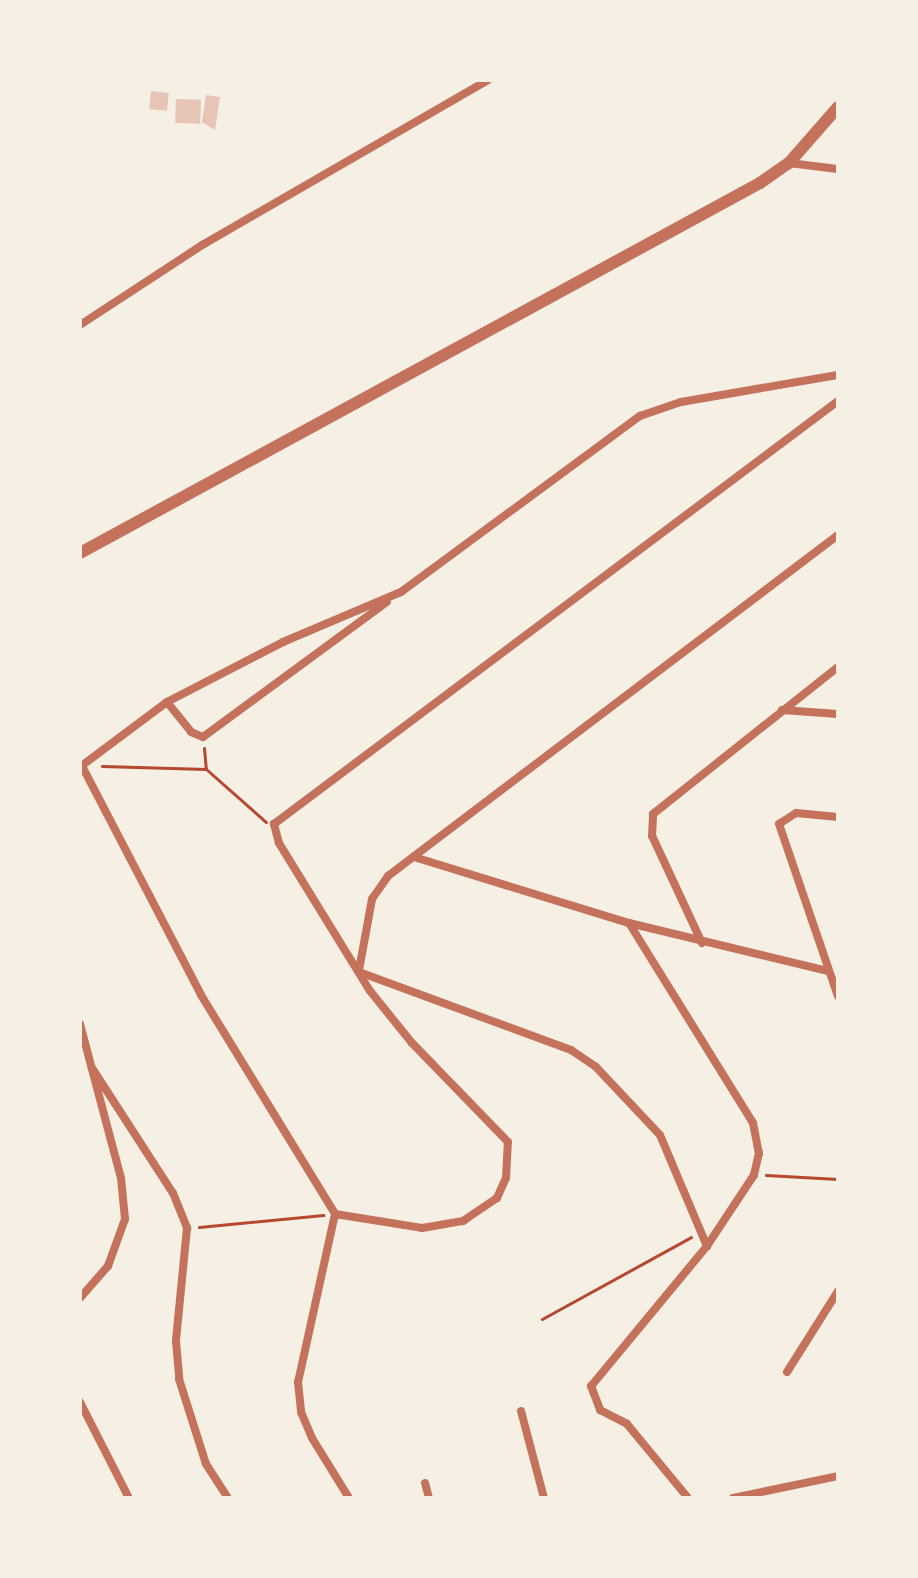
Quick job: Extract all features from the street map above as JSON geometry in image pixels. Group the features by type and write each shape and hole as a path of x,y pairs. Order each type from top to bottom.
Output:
{"street":[{"path":"80,325 204,244 488,80"},
{"path":"80,553 789,163 838,107"},
{"path":"789,163 838,169"},
{"path":"167,702 191,732 203,737 640,416 681,402 838,375"},
{"path":"335,1214 422,1228 463,1221 497,1198 511,1154 495,1123 412,1043 359,971 273,828 287,810 838,401"},
{"path":"359,971 372,899 388,876 838,535"},
{"path":"349,1498 312,1438 298,1382 335,1214 201,995 81,766 167,702 283,642 401,592"},
{"path":"702,943 649,825 662,806 838,667"},
{"path":"781,710 838,714"},
{"path":"838,817 796,813 779,824 838,996"},
{"path":"414,857 629,923 828,971"},
{"path":"629,923 753,1123 759,1153 754,1175 707,1246 591,1386 600,1410 638,1434 688,1498"},
{"path":"359,971 571,1050 596,1067 660,1135 707,1246"},
{"path":"80,1024 121,1178 125,1219 108,1266 80,1298"},
{"path":"92,1068 173,1193 187,1228 176,1341 179,1379 206,1464 228,1498"},
{"path":"787,1372 838,1291"},
{"path":"80,1402 129,1498"},
{"path":"521,1411 544,1498"},
{"path":"733,1498 838,1476"},
{"path":"425,1483 429,1498"}],"path":[{"path":"203,737 206,769"},
{"path":"81,766 206,769 273,828"},
{"path":"754,1175 838,1179"},
{"path":"187,1228 335,1214"},
{"path":"542,1319 701,1231"}],"building":[{"path":"151,91 169,93 167,111 149,109"},
{"path":"206,95 220,97 215,130 202,122"},
{"path":"176,99 201,100 200,124 175,123"}]}
